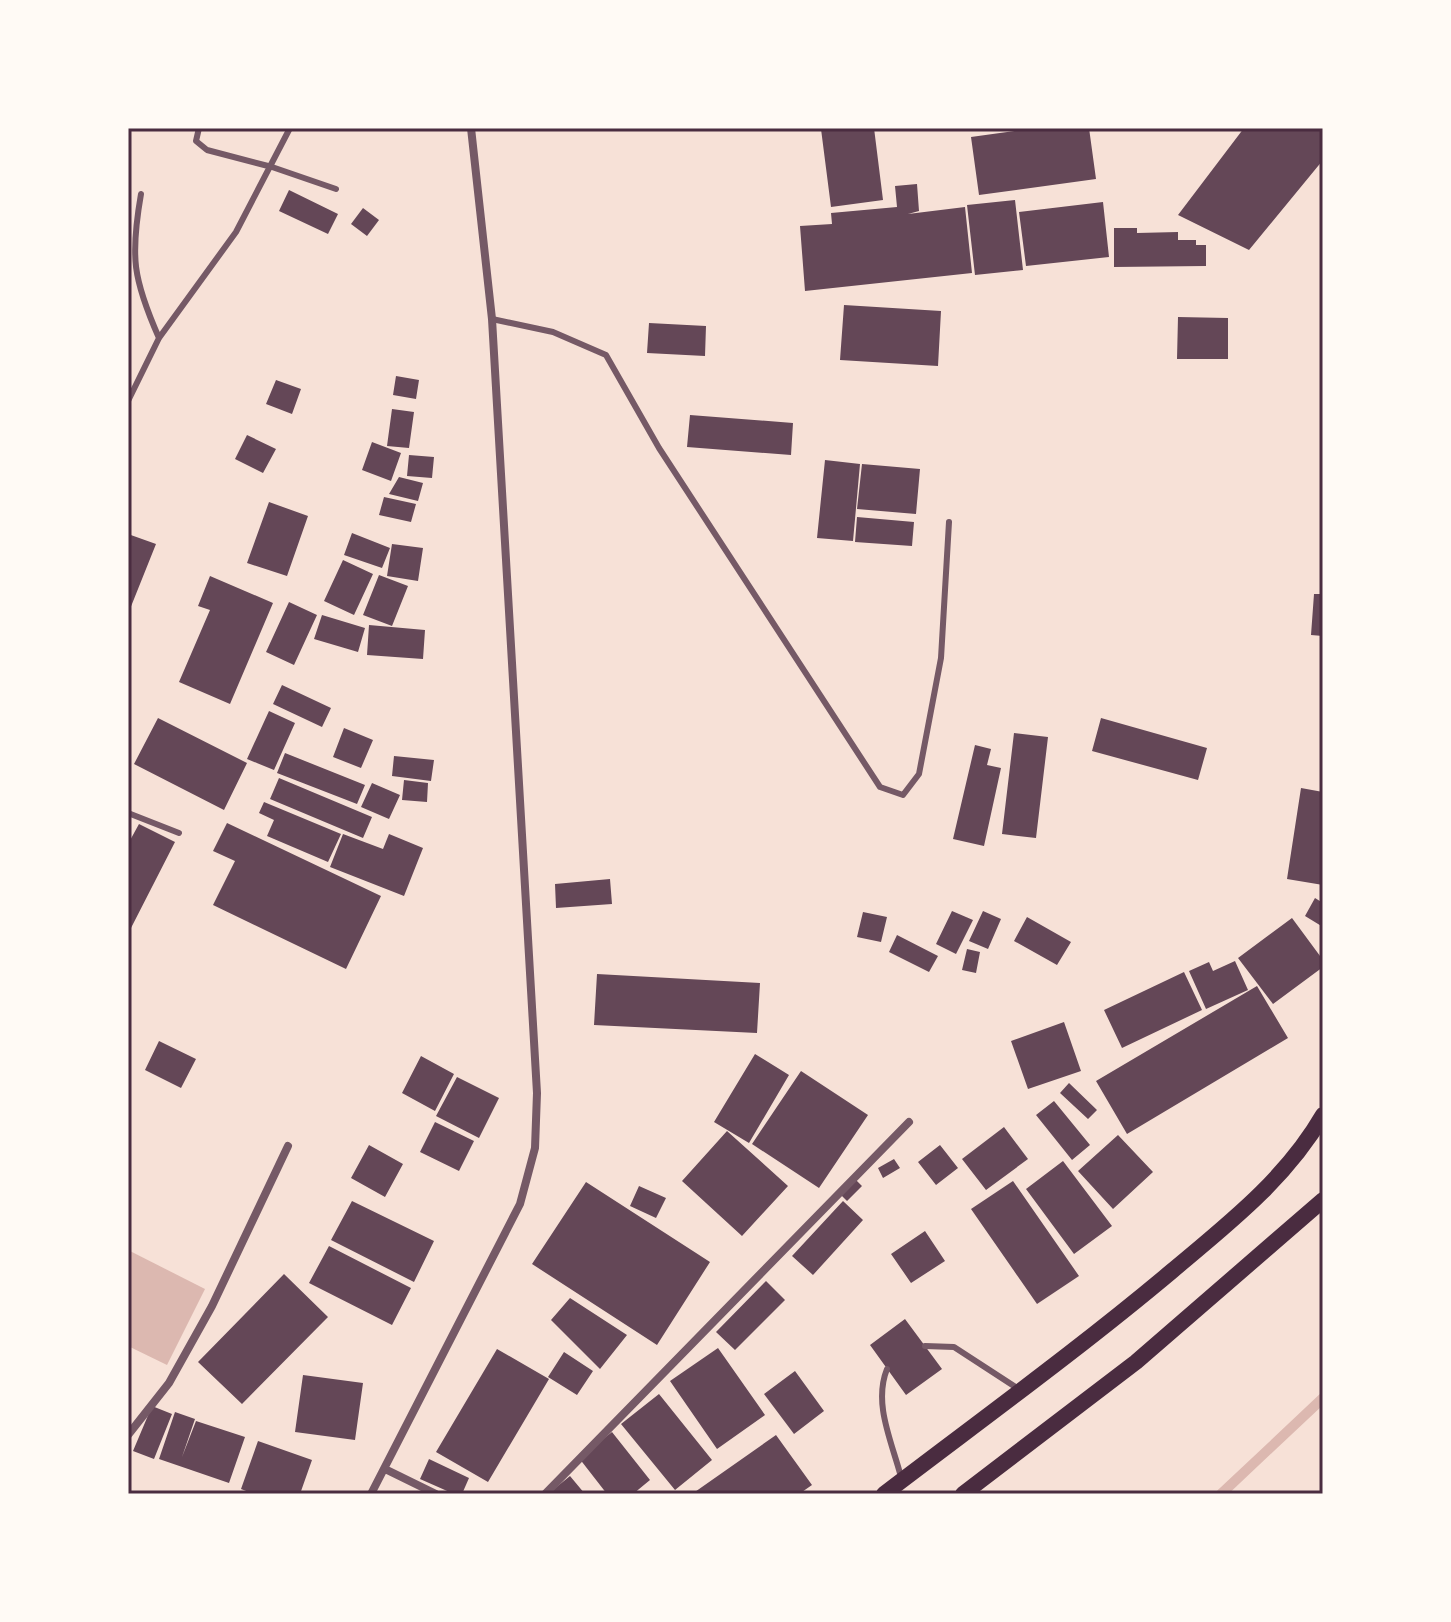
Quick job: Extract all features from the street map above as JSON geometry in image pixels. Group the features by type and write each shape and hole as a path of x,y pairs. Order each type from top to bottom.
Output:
{"main road":[{"path":"884,1494 1105,1328 1242,1213 1274,1182 1323,1115"},
{"path":"963,1494 1136,1362 1323,1200"}],"street":[{"path":"371,1494 520,1204 535,1148 536,1077 492,319 471,128"},
{"path":"545,1494 909,1122"},
{"path":"128,1435 169,1383 212,1306 288,1146"},
{"path":"385,1469 436,1494"}],"lane":[{"path":"199,128 196,141 207,150 272,167 336,189"},
{"path":"128,401 159,338 236,232 290,128"},
{"path":"141,194 133,244 138,289 159,338"},
{"path":"492,319 553,332 606,355 659,448 880,787 903,795 919,774 941,658 949,522"},
{"path":"128,813 179,833"},
{"path":"925,1346 954,1347 1021,1391"},
{"path":"887,1369 881,1385 880,1402 902,1480"}],"shaded area":[{"path":"128,1250 205,1289 167,1365 128,1346"}],"building":[{"path":"874,128 883,200 831,207 821,129"},
{"path":"1035,128 1089,128 1096,179 979,195 971,137"},
{"path":"1244,128 1323,128 1323,160 1249,250 1178,215"},
{"path":"917,184 919,211 908,214 965,207 972,273 805,291 800,226 832,224 831,213 897,207 895,186"},
{"path":"289,190 338,214 328,234 279,211"},
{"path":"1015,200 1023,270 975,275 967,205"},
{"path":"1103,202 1109,257 1026,266 1019,212"},
{"path":"363,208 379,220 367,236 351,224"},
{"path":"1114,228 1137,228 1137,233 1178,232 1178,240 1196,240 1196,245 1206,245 1206,266 1114,267"},
{"path":"844,305 941,311 938,366 840,360"},
{"path":"1178,317 1228,318 1228,359 1177,359"},
{"path":"649,323 706,326 705,356 647,353"},
{"path":"396,376 419,380 416,399 393,395"},
{"path":"276,380 301,389 292,414 266,404"},
{"path":"392,409 414,412 409,448 387,446"},
{"path":"690,415 793,423 791,455 687,447"},
{"path":"247,435 276,449 263,473 235,459"},
{"path":"372,442 401,453 391,481 362,470"},
{"path":"409,455 434,457 432,478 407,476"},
{"path":"825,460 860,464 853,541 817,538"},
{"path":"862,464 920,469 916,514 857,509"},
{"path":"399,477 423,483 418,501 389,494"},
{"path":"384,497 416,504 411,522 379,515"},
{"path":"269,502 308,516 287,576 247,563"},
{"path":"857,517 914,522 912,546 855,542"},
{"path":"352,533 390,548 382,568 344,555"},
{"path":"128,534 156,544 128,614"},
{"path":"392,544 423,548 418,581 387,576"},
{"path":"343,560 373,574 354,615 324,601"},
{"path":"379,575 408,586 392,626 363,615"},
{"path":"210,576 273,603 230,704 179,682 210,610 198,606"},
{"path":"1314,594 1323,594 1323,636 1311,635"},
{"path":"289,602 317,615 294,665 266,652"},
{"path":"322,615 365,628 358,652 314,639"},
{"path":"369,625 425,630 423,659 367,655"},
{"path":"282,685 331,708 322,727 273,704"},
{"path":"269,711 295,723 274,770 247,759"},
{"path":"158,718 247,763 224,810 134,764"},
{"path":"1101,718 1207,748 1198,780 1092,751"},
{"path":"344,728 373,740 361,768 333,757"},
{"path":"1014,733 1048,737 1036,838 1002,834"},
{"path":"975,745 991,749 987,765 1001,768 984,846 953,839"},
{"path":"285,753 365,785 357,804 277,773"},
{"path":"394,756 434,760 431,781 392,776"},
{"path":"279,778 372,817 363,838 270,799"},
{"path":"404,780 428,783 427,802 402,800"},
{"path":"372,783 400,795 389,819 361,807"},
{"path":"1301,788 1323,792 1323,885 1287,879"},
{"path":"264,802 341,834 328,862 267,836 274,820 259,813"},
{"path":"227,823 381,896 346,969 213,905 235,861 213,851"},
{"path":"139,824 175,842 131,928 128,844"},
{"path":"343,834 383,849 389,834 423,848 404,896 330,867"},
{"path":"610,879 612,904 556,908 555,884"},
{"path":"1315,898 1323,903 1323,927 1305,916"},
{"path":"952,911 973,920 956,954 936,944"},
{"path":"983,911 1001,919 988,949 969,941"},
{"path":"863,912 887,917 881,942 857,937"},
{"path":"1027,917 1071,942 1057,965 1014,941"},
{"path":"1292,918 1323,960 1323,967 1273,1004 1238,958"},
{"path":"897,935 938,956 929,972 889,952"},
{"path":"967,949 980,952 976,973 962,970"},
{"path":"1235,961 1248,990 1206,1009 1189,971 1209,962 1213,971"},
{"path":"1184,972 1202,1010 1122,1048 1104,1010"},
{"path":"597,974 760,983 757,1033 594,1025"},
{"path":"1257,986 1288,1038 1127,1134 1096,1081"},
{"path":"1064,1022 1081,1071 1028,1089 1011,1041"},
{"path":"159,1041 196,1059 181,1088 145,1070"},
{"path":"755,1054 789,1075 749,1143 714,1122"},
{"path":"421,1056 454,1074 435,1111 402,1093"},
{"path":"801,1071 868,1115 819,1188 752,1144"},
{"path":"457,1077 499,1098 479,1138 436,1116"},
{"path":"1069,1083 1097,1110 1088,1119 1060,1093"},
{"path":"1054,1101 1090,1145 1072,1160 1036,1115"},
{"path":"435,1122 474,1141 459,1171 420,1152"},
{"path":"1004,1127 1028,1159 986,1190 962,1159"},
{"path":"727,1131 788,1186 742,1236 682,1181"},
{"path":"1118,1135 1153,1172 1113,1209 1078,1171"},
{"path":"369,1145 403,1164 385,1197 351,1178"},
{"path":"940,1145 958,1168 936,1185 918,1162"},
{"path":"894,1159 900,1168 883,1178 878,1168"},
{"path":"1063,1161 1112,1226 1074,1254 1026,1189"},
{"path":"855,1179 862,1186 847,1201 839,1193"},
{"path":"1013,1181 1079,1276 1037,1304 971,1209"},
{"path":"586,1182 710,1262 657,1345 532,1264"},
{"path":"639,1186 666,1198 656,1218 630,1206"},
{"path":"352,1201 434,1241 414,1282 331,1240"},
{"path":"843,1201 863,1220 813,1275 792,1256"},
{"path":"925,1231 945,1261 911,1283 891,1254"},
{"path":"329,1246 411,1288 392,1325 309,1283"},
{"path":"284,1274 328,1317 242,1404 198,1362"},
{"path":"766,1281 785,1300 735,1350 716,1332"},
{"path":"570,1298 627,1335 600,1369 551,1320"},
{"path":"905,1319 942,1369 906,1395 870,1345"},
{"path":"718,1348 765,1415 717,1449 670,1381"},
{"path":"497,1349 549,1379 488,1482 436,1452"},
{"path":"564,1352 593,1371 577,1395 548,1377"},
{"path":"795,1371 824,1411 794,1434 764,1394"},
{"path":"303,1375 363,1383 355,1440 295,1432"},
{"path":"659,1394 712,1460 675,1490 621,1424"},
{"path":"152,1406 172,1414 154,1459 133,1451"},
{"path":"175,1412 195,1419 182,1457 196,1421 245,1437 229,1483 159,1459"},
{"path":"612,1432 650,1480 633,1494 607,1494 579,1458"},
{"path":"776,1435 812,1485 799,1494 692,1494"},
{"path":"258,1441 312,1460 300,1494 254,1494 241,1489"},
{"path":"429,1459 469,1478 462,1494 454,1494 420,1479"},
{"path":"570,1476 585,1494 548,1494"}],"waterway":[{"path":"1221,1494 1323,1398"}]}
